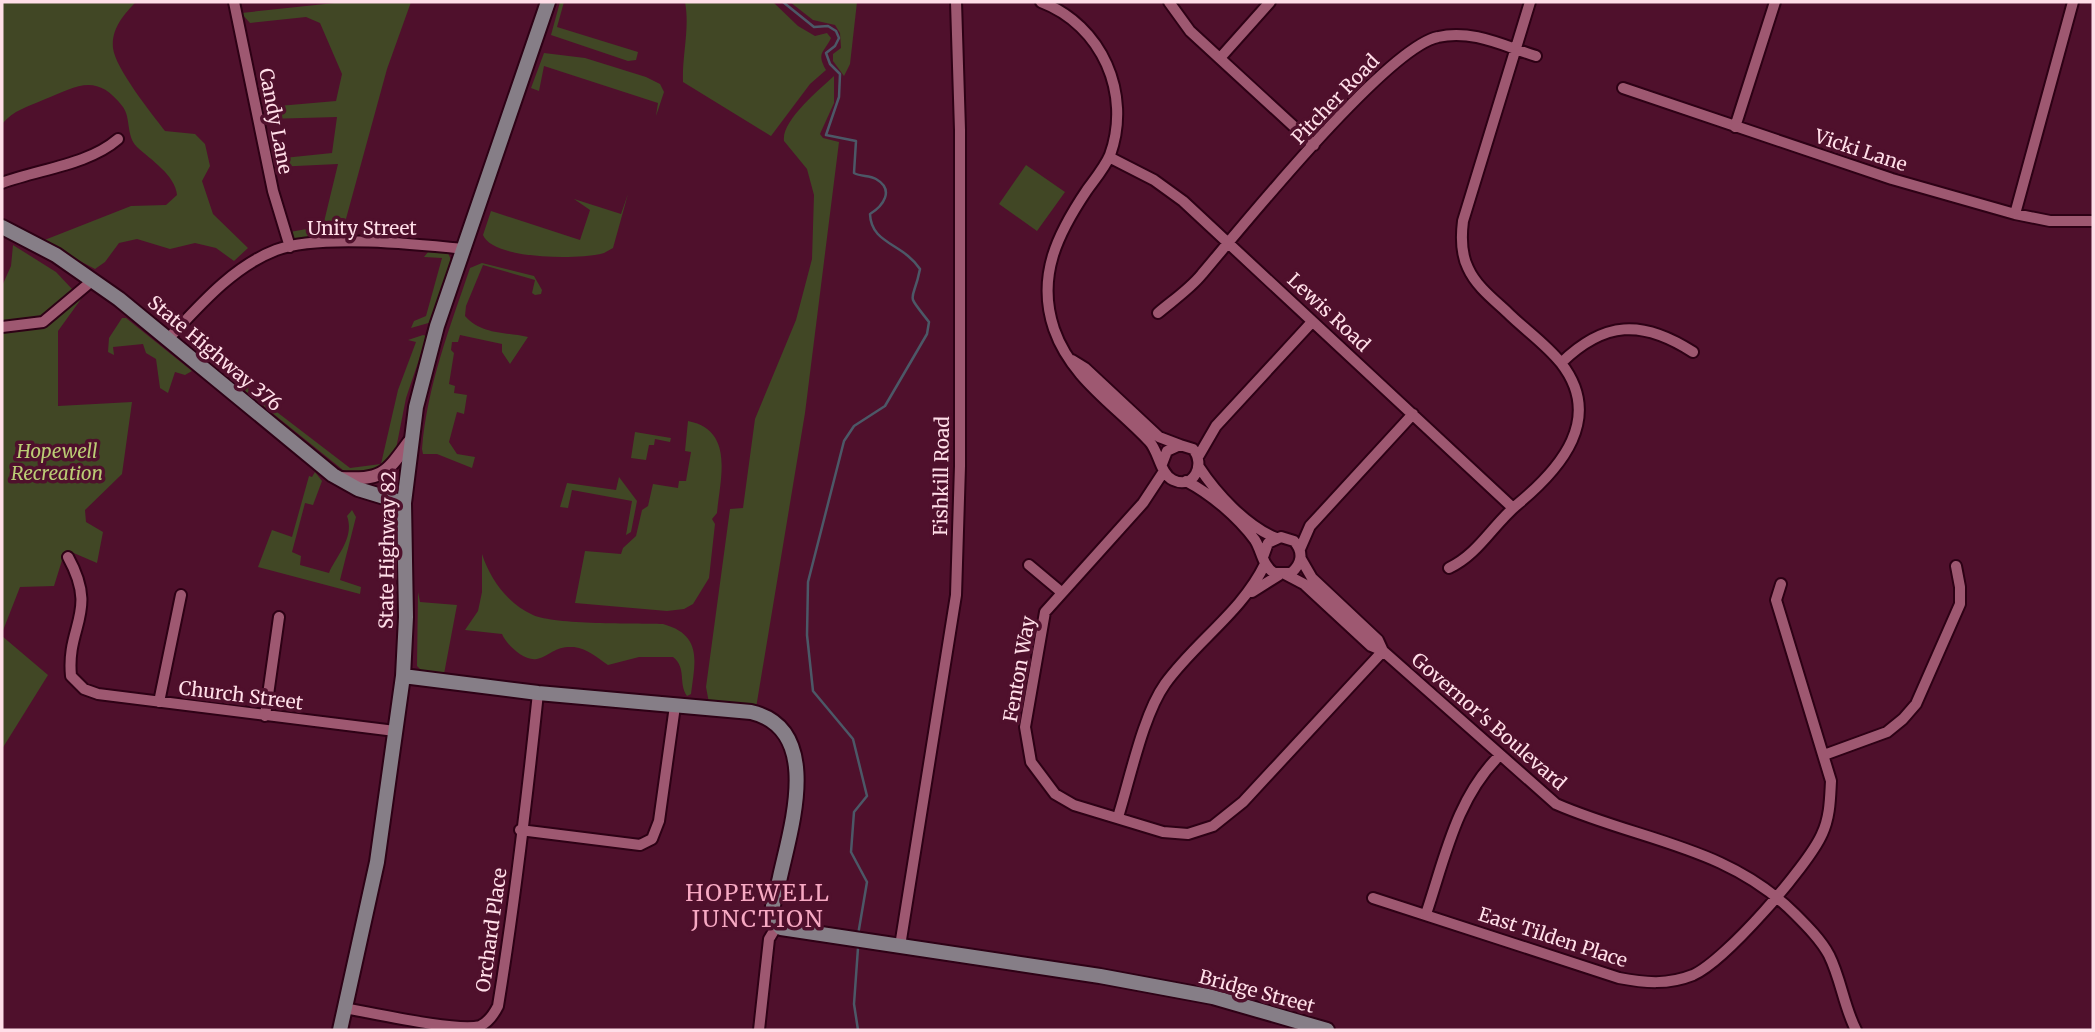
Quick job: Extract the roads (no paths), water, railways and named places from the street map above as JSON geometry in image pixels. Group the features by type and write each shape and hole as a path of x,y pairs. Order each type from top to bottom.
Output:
{"main road":[{"name":"State Highway 82","path":"340,1030 377,862 403,676 407,617 404,503 409,442 424,368 548,2"},
{"name":"State Highway 376","path":"2,227 57,255 93,280 337,478 358,489 404,503"},
{"path":"403,676 538,693 758,714 780,726 788,737 796,766 796,789 773,911 778,924"},
{"name":"Bridge Street","path":"778,924 788,930 1177,990 1253,1008 1327,1030"}],"street":[{"name":"Candy Lane","path":"234,2 272,191 290,247"},
{"name":"Fishkill Road","path":"900,946 956,595 960,288 956,2"},
{"path":"1041,2 1069,17 1088,33 1103,54 1117,98 1118,123 1110,157 1063,225 1053,249 1048,276 1048,301 1053,327 1077,374 1154,446 1163,468 1206,494 1246,530 1264,560 1282,575"},
{"path":"1169,2 1190,31 1314,145"},
{"path":"1220,58 1270,2"},
{"path":"1449,568 1467,560 1513,508 1555,469 1575,438 1577,396 1561,363 1474,279 1462,248 1462,221 1530,2"},
{"path":"1735,127 1775,2"},
{"path":"2015,214 2073,2"},
{"name":"Pitcher Road","path":"1158,313 1202,275 1228,241 1314,145 1391,67 1424,42 1452,35 1477,36 1536,56"},
{"name":"Vicki Lane","path":"1623,88 1735,127 2015,214 2050,221 2093,221"},
{"path":"2,183 88,156 108,148 118,139"},
{"name":"Lewis Road","path":"1110,157 1154,180 1228,241 1513,508"},
{"name":"Unity Street","path":"168,339 224,282 249,263 290,247 355,243 464,249"},
{"path":"2,327 43,322 93,280"},
{"path":"1182,481 1195,476 1216,426 1312,321"},
{"path":"1561,363 1582,342 1617,330 1644,331 1693,352"},
{"path":"1072,360 1085,368 1159,437 1193,449 1227,501 1260,529 1281,537 1300,554"},
{"path":"1241,600 1295,569 1310,526 1413,414"},
{"path":"1163,468 1167,451 1216,426"},
{"path":"337,478 372,479 381,475 409,442"},
{"name":"Fenton Way","path":"1163,468 1143,503 1060,591 1045,612 1025,727 1027,745 1041,779 1055,794 1074,805 1163,832 1188,834 1213,826 1243,802 1383,651"},
{"name":"Fenton Way","path":"1143,503 1182,481"},
{"path":"1118,817 1154,705 1165,684 1241,600 1264,560 1268,543 1310,526"},
{"name":"Governor's Boulevard","path":"1300,554 1312,578 1378,640 1383,651"},
{"name":"Church Street","path":"68,557 83,592 70,664 71,677 84,690 265,716 395,731"},
{"path":"1029,565 1060,591"},
{"path":"1824,755 1887,732 1916,704 1960,604 1956,566"},
{"name":"Governor's Boulevard","path":"1282,575 1304,584 1371,646 1383,651 1556,804 1589,818 1703,853 1746,874 1776,895 1810,929 1829,955 1856,1030"},
{"name":"East Tilden Place","path":"1373,898 1619,978 1648,983 1675,981 1714,964 1811,856 1823,832 1829,811 1831,781 1776,600 1781,584"},
{"path":"159,702 181,595"},
{"path":"265,716 279,617"},
{"name":"Orchard Place","path":"344,1008 440,1026 470,1028 491,1019 498,1006 509,941 538,693"},
{"path":"520,830 640,845 652,839 659,821 675,706"},
{"path":"1426,914 1464,802 1479,776 1499,756"},
{"path":"759,1030 768,944 778,924"}],"waterway":[{"path":"783,2 814,27 828,26 836,31 839,38 835,46 826,53 830,64 840,74 839,97 826,135 856,141 854,173 876,179 885,188 883,202 870,214 872,224 882,238 913,260 920,269 912,297 929,322 927,334 885,406 854,426 844,441 808,582 807,635 813,691 853,739 867,796 854,812 851,852 867,882 858,935"},
{"path":"858,948 854,1004 858,1030"}],"district":[{"name":"HOPEWELL JUNCTION","path":"758,906"}],"park label":[{"name":"Hopewell Recreation","path":"57,462"}]}
